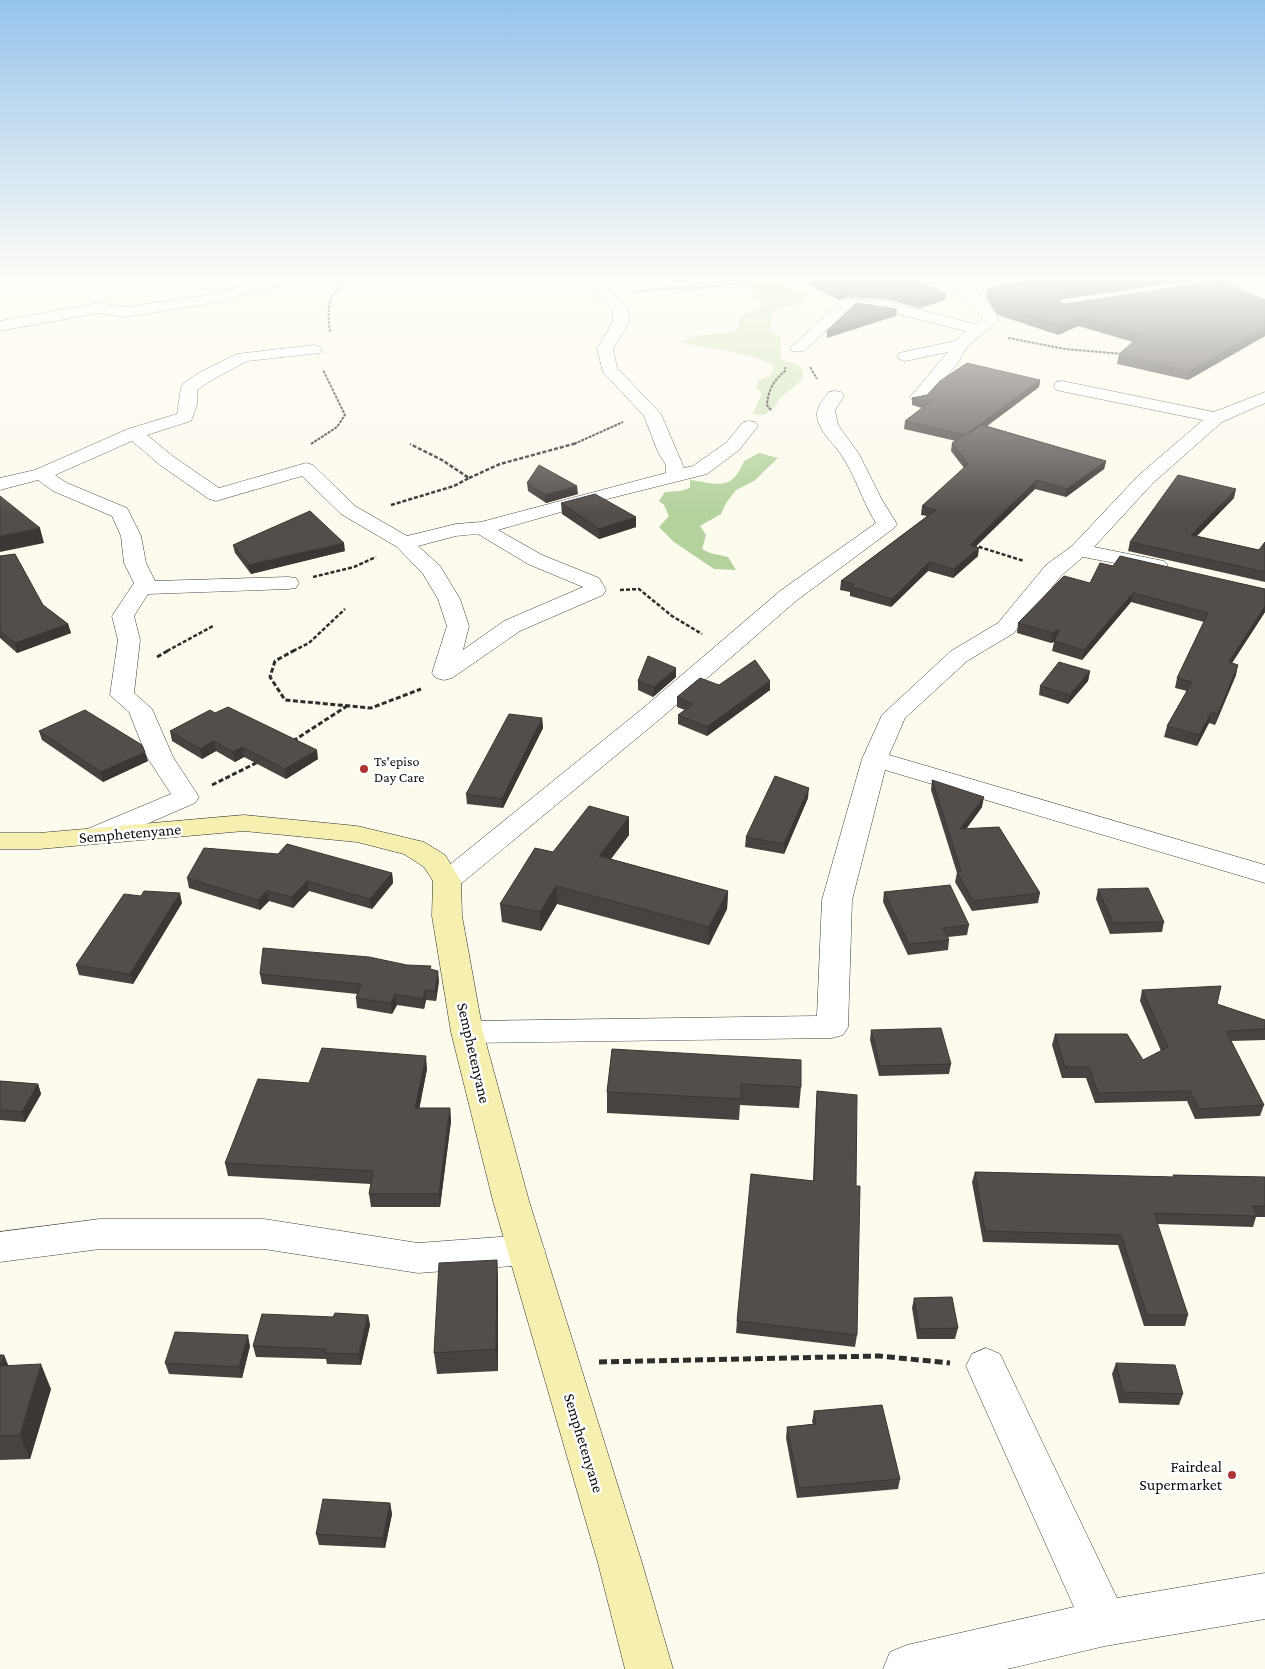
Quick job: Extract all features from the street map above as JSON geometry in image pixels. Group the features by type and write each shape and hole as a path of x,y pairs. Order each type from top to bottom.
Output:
{"main road":[{"name":"Semphetenyane","path":"0,841 39,841 244,823 357,834 414,848 435,861 447,881 447,916 467,1032 511,1201 561,1363 649,1669"}],"street":[{"path":"0,484 41,474 134,433 185,417 189,388 206,376 241,358"},
{"path":"607,358 609,369 652,414 667,452 675,465 675,476"},
{"path":"919,397 953,358"},
{"path":"1062,386 1216,418"},
{"path":"447,881 643,720 788,596 887,524 870,496 852,457 833,432 827,420 826,408 835,396"},
{"path":"467,1032 832,1027 837,900 875,758 894,715 959,656 1006,628 1054,570 1079,550 1146,479 1216,418 1265,397"},
{"path":"404,544 456,530 482,528 592,497 700,470 733,446 749,426"},
{"path":"134,433 167,461 216,495 306,469 348,510 404,544 432,571 450,599 458,626 444,673"},
{"path":"41,474 60,487 120,512 131,536 135,564 145,583 123,616 129,640 122,695 140,710 160,756 186,797 95,836"},
{"path":"444,673 512,626 595,590 592,582 550,568 509,547 482,528"},
{"path":"1079,550 1175,569"},
{"path":"142,588 288,583"},
{"path":"875,758 1265,874"},
{"path":"0,1247 100,1234 264,1234 418,1258 526,1250"},
{"path":"986,1366 1105,1623"},
{"path":"907,1669 1105,1623 1265,1596"}],"path":[{"path":"306,469 306,448 337,427 345,415 318,358"},
{"path":"749,426 774,412 767,405 767,395 777,377 785,370 789,358"},
{"path":"802,358 810,367 820,384 835,396"},
{"path":"357,516 454,486 500,464 573,445 621,422 652,414"},
{"path":"410,444 442,460 469,478"},
{"path":"966,543 1054,570"},
{"path":"288,583 354,567 404,544"},
{"path":"595,590 639,589 672,616 727,648"},
{"path":"345,609 309,643 275,662 270,677 285,700 371,708 423,688 444,673"},
{"path":"124,677 213,626"},
{"path":"289,744 348,706"},
{"path":"186,797 264,759"},
{"path":"561,1363 879,1356 986,1366"}],"green space":[{"path":"755,358 781,358 802,367 803,379 779,399 775,407 764,415 753,414 762,393 756,388 758,381 772,374 774,365"},
{"path":"759,453 778,458 754,481 736,490 726,503 721,514 700,526 706,535 702,549 728,557 736,570 714,569 674,542 659,527 669,516 664,505 659,501 665,492 690,488 690,480 716,484 728,482 734,478 744,461"}],"building":[{"path":"1135,358 1213,358 1190,371"},
{"path":"967,363 1040,380 965,435 905,421 930,402 912,398 927,395 940,381"},
{"path":"982,425 1106,461 1067,489 1037,480 970,545 979,548 954,569 929,562 892,599 851,587 854,584 841,581 936,510 922,506 968,464 952,443"},
{"path":"539,465 577,486 545,495 527,483"},
{"path":"1178,475 1236,489 1191,535 1259,550 1265,542 1265,572 1130,542"},
{"path":"595,494 636,517 599,529 561,503"},
{"path":"0,496 40,528 0,536"},
{"path":"310,511 344,543 249,565 233,545"},
{"path":"15,554 43,605 68,624 15,643 0,631 0,556"},
{"path":"1120,556 1265,589 1265,606 1229,662 1238,665 1218,714 1211,713 1199,735 1167,726 1192,682 1177,678 1208,613 1133,593 1084,650 1054,641 1060,629 1053,633 1018,623 1064,576 1090,583 1100,563 1113,566"},
{"path":"648,656 676,668 654,687 638,681"},
{"path":"755,660 770,681 707,727 678,715 693,704 677,697 700,678 719,685"},
{"path":"1059,662 1090,671 1070,695 1040,686"},
{"path":"228,707 317,750 285,769 242,747 233,752 214,741 200,749 170,731 210,710 215,713"},
{"path":"85,710 142,745 145,752 101,772 39,731"},
{"path":"509,714 542,718 502,799 466,794"},
{"path":"775,776 809,788 784,844 746,837"},
{"path":"932,780 984,797 960,829 999,827 1040,893 973,901 957,872 961,871"},
{"path":"589,806 629,817 599,856 728,891 709,927 556,886 540,912 500,904 535,848 553,852"},
{"path":"287,844 392,873 370,899 307,881 292,897 267,891 258,900 187,878 204,848 278,854"},
{"path":"950,885 969,925 943,928 949,940 909,944 884,892"},
{"path":"1148,888 1164,922 1113,923 1098,889"},
{"path":"144,891 180,893 130,974 76,965 124,894 141,896"},
{"path":"263,948 369,957 407,965 431,966 430,969 438,971 435,991 425,990 423,999 395,994 391,1003 356,998 361,984 260,974"},
{"path":"1221,986 1217,1004 1265,1020 1265,1029 1226,1031 1264,1105 1199,1109 1190,1091 1098,1093 1089,1067 1065,1067 1055,1034 1127,1034 1143,1060 1168,1047 1142,990"},
{"path":"941,1028 951,1064 880,1066 871,1030"},
{"path":"322,1048 426,1056 415,1108 450,1108 439,1194 369,1194 373,1171 225,1163 258,1079 309,1083"},
{"path":"612,1049 801,1060 801,1087 741,1084 741,1099 607,1092"},
{"path":"0,1081 38,1084 22,1112 0,1110"},
{"path":"817,1091 857,1095 856,1186 860,1186 857,1335 737,1321 751,1174 814,1181"},
{"path":"975,1172 1174,1177 1173,1175 1265,1177 1265,1206 1253,1206 1257,1216 1154,1213 1188,1315 1147,1315 1121,1235 985,1231"},
{"path":"497,1260 496,1349 434,1353 439,1263"},
{"path":"952,1297 958,1328 919,1329 914,1298"},
{"path":"335,1313 368,1315 359,1354 325,1353 326,1349 253,1346 262,1314 333,1317"},
{"path":"175,1332 248,1335 239,1367 165,1363"},
{"path":"0,1355 4,1355 0,1366"},
{"path":"1116,1363 1175,1365 1183,1394 1123,1392"},
{"path":"41,1364 20,1435 0,1436 0,1366"},
{"path":"882,1405 900,1479 799,1488 787,1427 816,1424 814,1411"},
{"path":"323,1499 390,1503 383,1538 316,1534"}],"place":[{"name":"Ts'episo Day Care","path":"364,769"},
{"name":"Fairdeal Supermarket","path":"1232,1475"}]}
